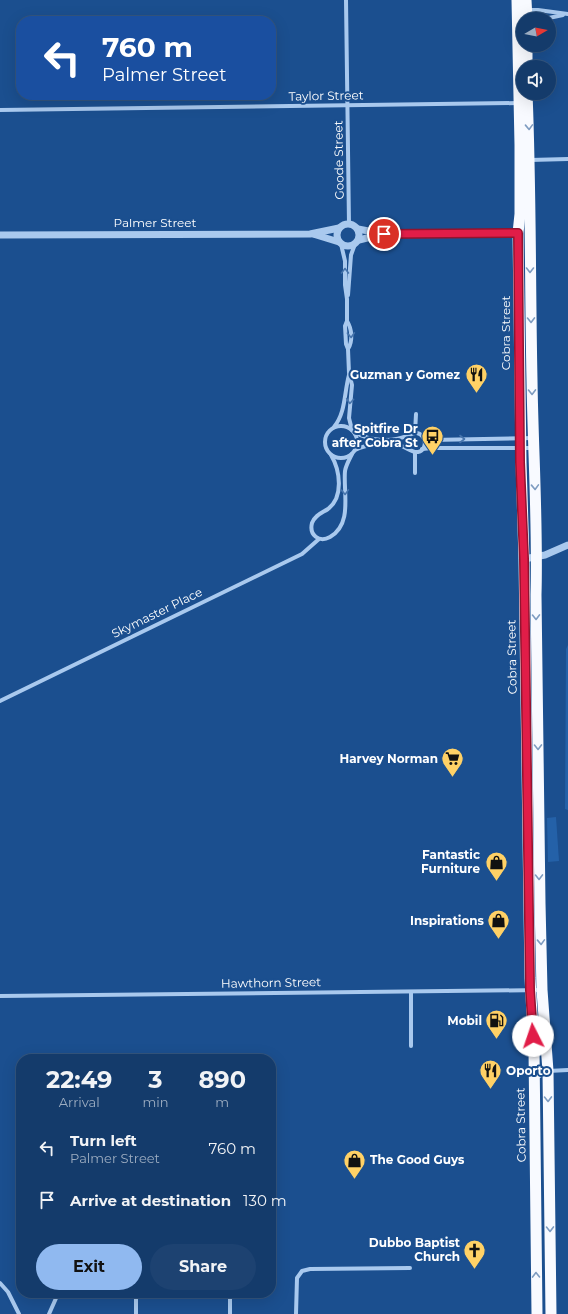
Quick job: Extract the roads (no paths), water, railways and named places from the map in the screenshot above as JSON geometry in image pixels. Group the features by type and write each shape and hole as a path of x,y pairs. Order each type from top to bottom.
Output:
{"highway":[{"name":"Cobra Street","path":"518,0 519,12"},
{"name":"Cobra Street","path":"522,52 519,103 520,214 518,233 520,443 524,559 530,990 534,1050 537,1314"},
{"name":"Cobra Street","path":"527,100 530,160 529,206 537,558 536,603 539,843 542,990 548,1071 551,1314"},
{"path":"520,145 523,154 530,160 523,167 520,214"},
{"path":"518,233 527,225 529,206"}],"street":[{"name":"Goode Street","path":"346,0 349,224"},
{"path":"526,10 566,14"},
{"path":"556,16 566,14"},
{"path":"519,103 523,100"},
{"name":"Taylor Street","path":"0,110 519,103"},
{"path":"530,160 568,159"},
{"path":"319,539 316,538 312,532 312,522 318,514 332,505 335,501 338,490 337,468 332,455 326,448 325,438 338,422 343,411 349,373 345,326 347,321 347,299 345,285 345,261 337,236 339,228 349,224 358,229 384,234 518,233"},
{"name":"Palmer Street","path":"0,235 310,234 339,228"},
{"path":"347,299 350,284 351,255 360,237 358,229"},
{"name":"Palmer Street","path":"310,234 340,243"},
{"path":"340,243 350,246 357,242 384,234"},
{"path":"332,455 342,458 352,454 355,450 357,441 350,418 352,385 349,373"},
{"path":"415,433 416,414"},
{"path":"334,427 343,425 363,437 375,439 402,439 415,433 431,440 534,443"},
{"path":"408,449 406,440 410,435"},
{"path":"422,449 425,444 424,437"},
{"path":"355,450 367,445 375,444 402,446 416,452 422,449 432,448 534,443"},
{"path":"415,473 416,452"},
{"name":"Skymaster Place","path":"0,701 302,554 319,539 326,539 334,534 342,522 346,510 345,472 352,454"},
{"path":"524,559 537,558 568,545"},
{"name":"Hawthorn Street","path":"0,996 542,990"},
{"path":"411,992 411,1046"},
{"path":"534,1080 548,1071 568,1070"},
{"path":"296,1314 297,1278 302,1271 310,1269 410,1268"},
{"path":"0,1283 8,1292 19,1314"},
{"path":"49,1314 56,1298"},
{"path":"136,1298 136,1314"},
{"path":"230,1298 230,1314"}],"place":[{"name":"Guzman y Gomez","path":"476,394"},
{"name":"Spitfire Dr after Cobra St","path":"433,456"},
{"name":"Harvey Norman","path":"453,778"},
{"name":"Fantastic Furniture","path":"496,882"},
{"name":"Inspirations","path":"499,940"},
{"name":"Mobil","path":"497,1040"},
{"name":"Oporto","path":"490,1090"},
{"name":"The Good Guys","path":"355,1180"},
{"name":"Dubbo Baptist Church","path":"475,1270"}]}
